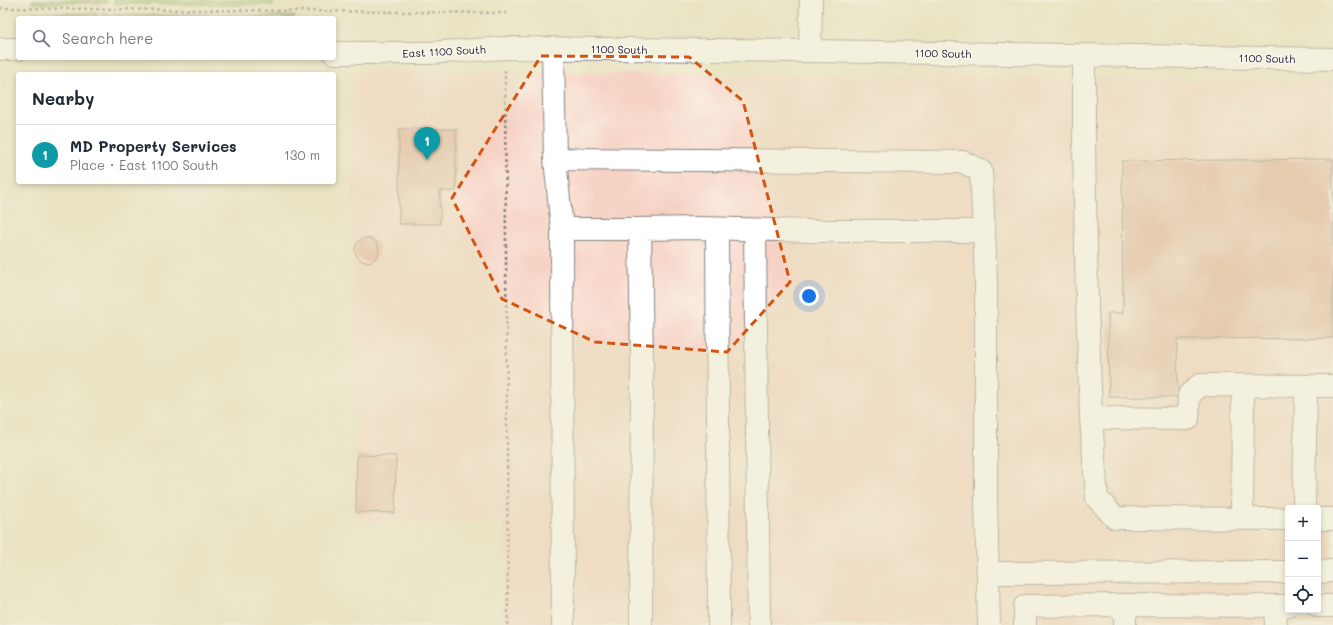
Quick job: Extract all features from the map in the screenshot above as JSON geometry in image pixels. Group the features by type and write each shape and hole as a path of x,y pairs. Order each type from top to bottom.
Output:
{"street":[{"path":"810,51 811,0"},
{"name":"East 1100 South","path":"336,53 428,54 505,48 553,48"},
{"path":"553,48 554,159 562,229 563,625"},
{"name":"1100 South","path":"553,48 1084,54 1333,59"},
{"path":"0,49 16,49"},
{"path":"1084,54 1086,295 1091,418 1097,498 1115,518 1285,519"},
{"path":"554,159 963,162 981,171 986,312 986,500 988,625"},
{"path":"562,229 984,231"},
{"path":"640,229 642,354 640,625"},
{"path":"717,229 719,625"},
{"path":"755,230 759,625"},
{"path":"1091,418 1188,419 1190,396 1200,385 1333,386"},
{"path":"1242,519 1243,386"},
{"path":"1304,505 1306,386"},
{"path":"1321,519 1333,519"},
{"path":"988,573 1285,572"},
{"path":"1321,572 1333,572"},
{"path":"1025,625 1026,606 1125,615 1280,612"},
{"path":"1321,606 1333,606"}],"path":[{"path":"0,8 506,13"},
{"path":"505,70 508,625"}],"highlighted area":[{"path":"541,56 689,57 743,101 790,282 727,352 595,342 502,299 452,198"}],"shaded area":[{"path":"350,72 501,72 1333,82 1333,625 504,625 503,521 355,522"}],"green space":[{"path":"32,0 107,0 107,3 32,3"},
{"path":"114,0 273,0 273,5 114,4"},
{"path":"32,13 97,13 97,16 34,16"},
{"path":"102,14 295,16 102,16"}],"building":[{"path":"399,129 456,129 456,191 440,191 440,224 399,224"},
{"path":"1333,159 1333,338 1177,339 1178,397 1109,397 1108,313 1123,313 1122,161"},
{"path":"367,238 375,242 379,250 375,258 367,262 359,258 355,250 359,242"},
{"path":"357,455 396,456 395,513 356,512"}],"place":[{"name":"MD Property Services","path":"427,160"}]}
